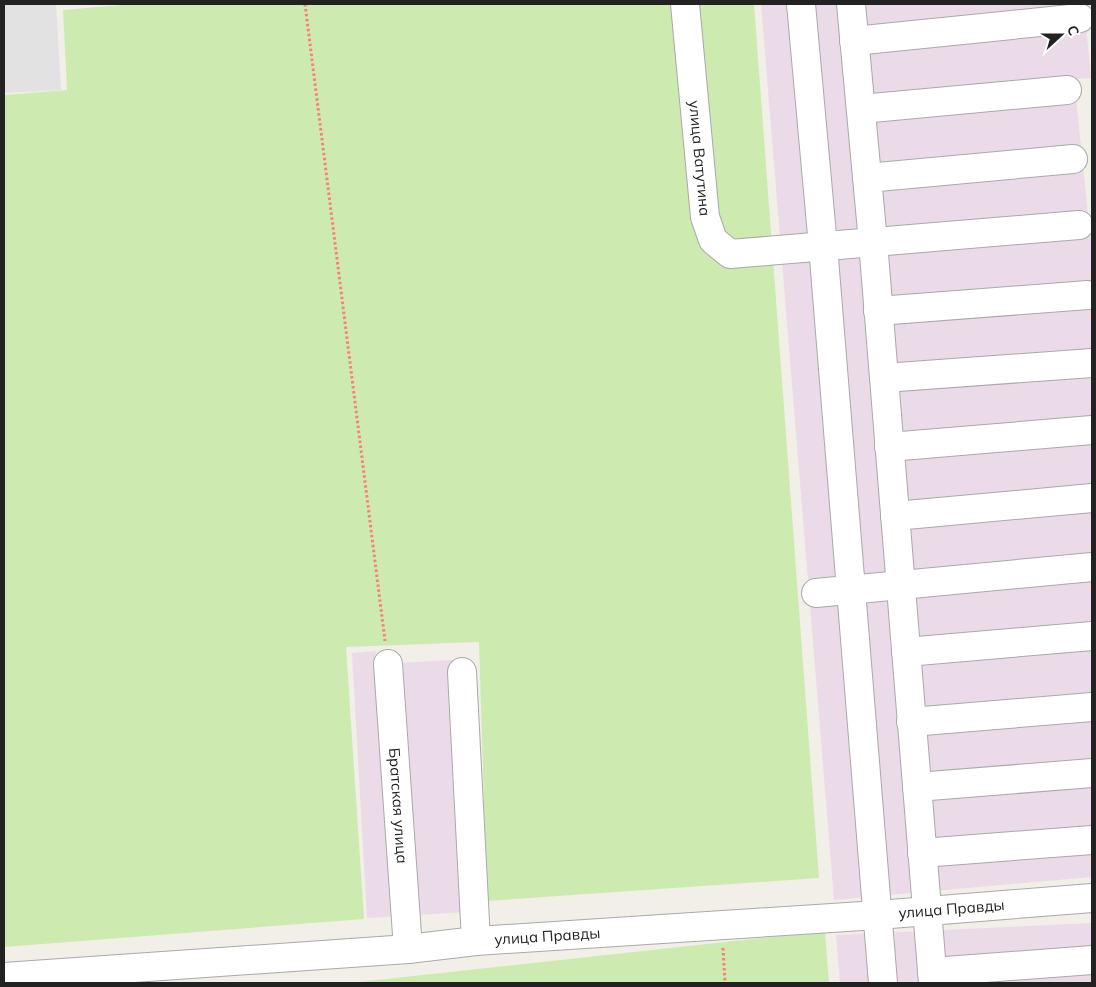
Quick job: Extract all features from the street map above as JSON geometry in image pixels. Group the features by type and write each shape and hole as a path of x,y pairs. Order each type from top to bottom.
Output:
{"street":[{"name":"улица Ватутина","path":"685,4 705,217 713,240 730,254 1079,225"},
{"path":"801,4 852,590 883,983"},
{"path":"851,4 873,242 932,977 1092,960"},
{"path":"854,41 1080,18"},
{"path":"861,109 1067,90"},
{"path":"867,178 1073,160"},
{"path":"878,311 1088,295"},
{"path":"884,378 1092,363"},
{"path":"889,447 1092,430"},
{"path":"895,516 1092,498"},
{"path":"816,593 1092,567"},
{"path":"906,652 1092,636"},
{"name":"Братская улица","path":"388,664 408,949"},
{"path":"462,672 476,941"},
{"path":"912,722 1092,707"},
{"path":"916,787 1092,773"},
{"path":"922,853 1092,840"},
{"name":"улица Правды","path":"4,977 408,949 476,941 878,915 1092,898"}],"path":[{"path":"305,4 388,664"},
{"path":"721,925 725,983"}],"shaded area":[{"path":"4,4 56,4 61,90 4,93"},
{"path":"761,4 1084,4 1091,78 1074,79 1092,252 1092,877 834,900"},
{"path":"376,651 377,664 454,660 467,912 367,918 352,653"},
{"path":"1092,923 1092,983 840,983 836,935"}],"green space":[{"path":"133,4 754,4 819,878 487,901 479,642 346,647 364,919 4,947 4,95 67,90 63,10"},
{"path":"825,931 829,983 349,983"}]}
